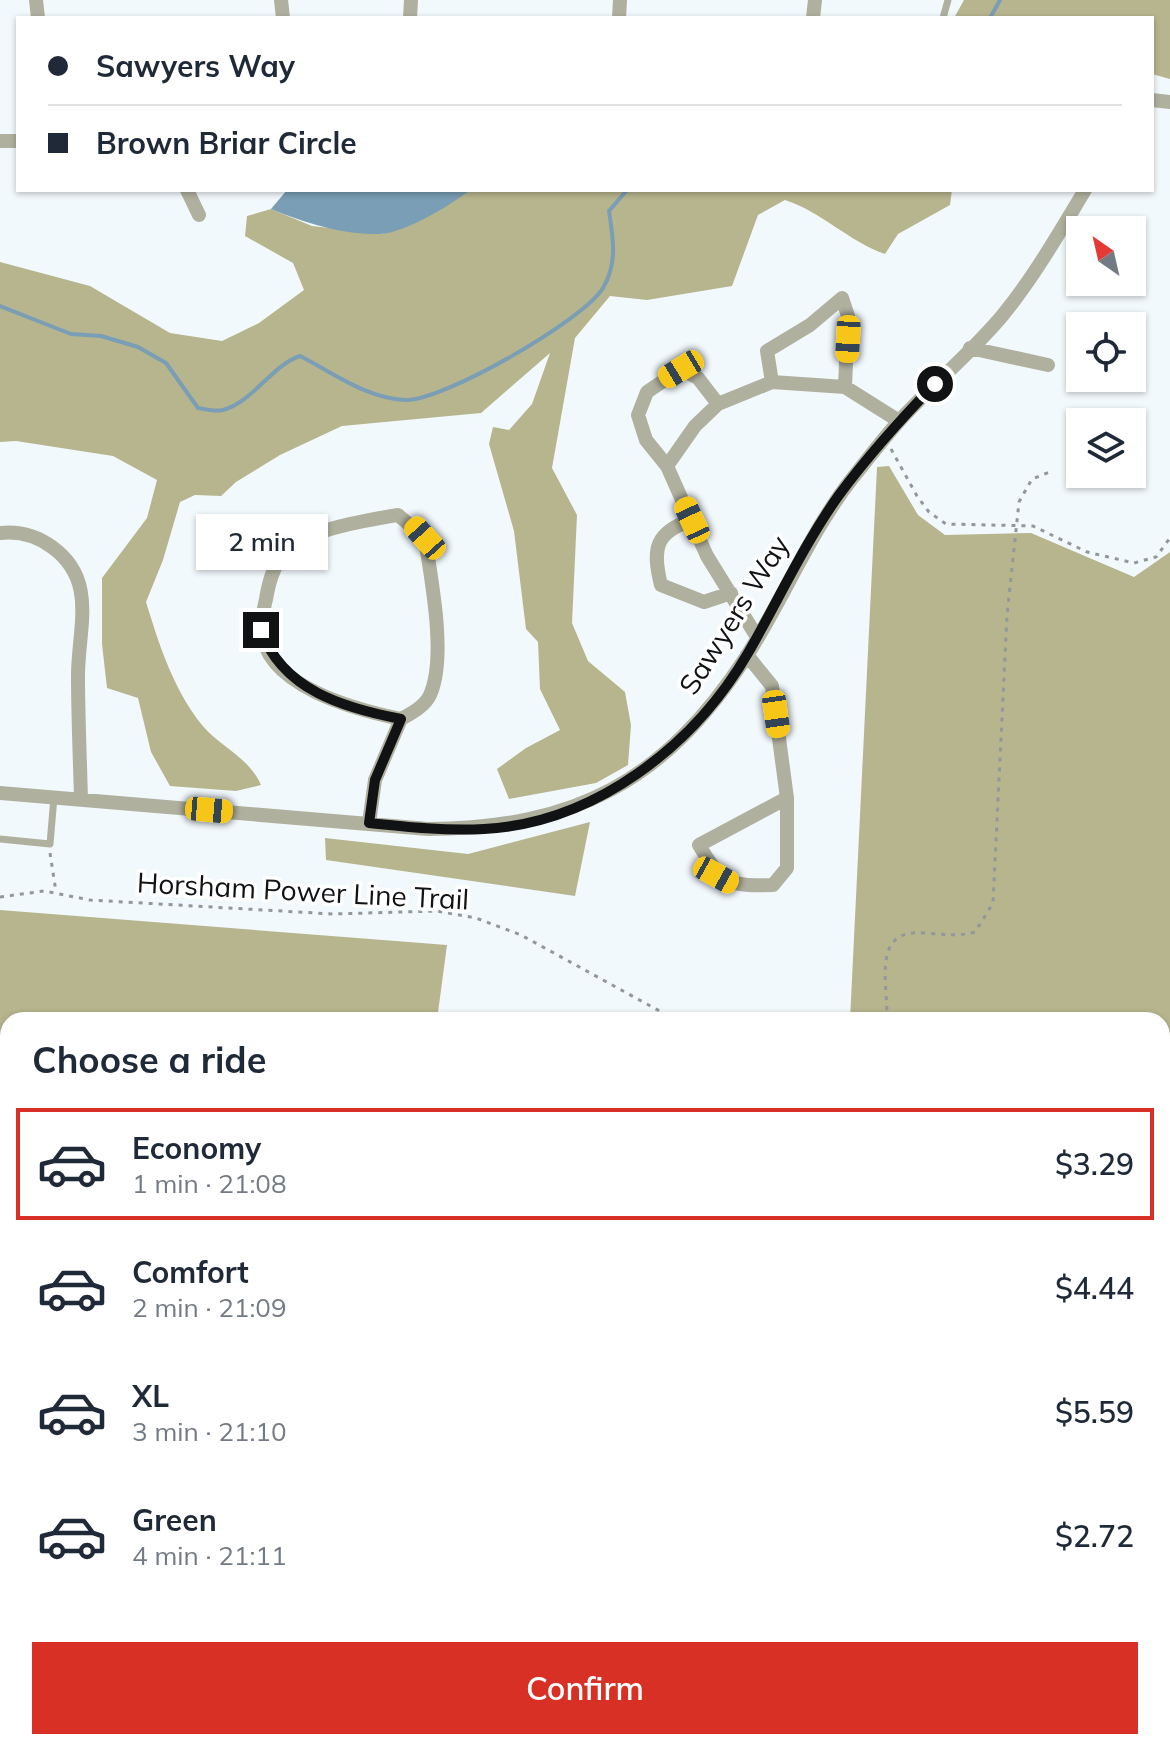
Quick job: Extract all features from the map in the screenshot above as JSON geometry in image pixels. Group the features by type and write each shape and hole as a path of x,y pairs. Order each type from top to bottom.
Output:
{"street":[{"path":"188,192 199,215"},
{"name":"Sawyers Way","path":"0,793 428,829 487,829 575,808 632,778 682,739 747,655 838,497 899,421 1001,316 1038,266 1084,192"},
{"path":"772,382 767,351 810,325 842,298 848,316 845,387"},
{"path":"970,348 1048,365"},
{"path":"718,404 698,378 681,369 647,392 638,415 646,440 667,466 707,556 757,637"},
{"path":"667,466 695,426 718,404 772,382 845,387 899,421"},
{"path":"369,823 375,780 401,719 429,698 434,681 436,621 425,538 398,515 305,539 288,549 269,581 261,630 267,648 291,679 315,693 401,719"},
{"path":"692,520 671,527 658,544 655,562 661,585 704,602 731,593"},
{"path":"0,533 40,538 62,554 76,571 84,593 78,672 81,800"},
{"path":"747,655 772,686 787,798 787,868 773,885 736,886 716,875 699,845 787,798"}],"lane":[{"path":"0,839 50,844 54,797"}],"path":[{"path":"885,438 917,496 929,512 946,524 1033,526 1087,552 1134,563 1156,557 1170,538"},
{"path":"887,1012 886,951 892,940 908,931 953,935 975,932 986,919 993,903 1007,615 1016,526 1024,489 1032,479 1052,471"},
{"path":"50,844 50,865 56,892"},
{"name":"Horsham Power Line Trail","path":"0,897 56,892 121,902 333,914 437,911 476,918 521,935 661,1012"}],"shaded area":[{"path":"964,0 1170,0 1170,79 1154,75 1154,16 955,16"},
{"path":"466,192 952,192 950,205 898,234 885,254 785,200 758,215 732,286 647,300 610,296 575,338 552,468 577,515 572,623 588,661 625,692 631,725 628,765 596,783 509,799 497,769 526,748 560,730 540,689 538,642 526,629 514,531 489,444 493,427 509,430 532,404 550,353 481,413 342,426 280,455 236,482 221,496 195,495 180,502 163,560 146,602 168,666 192,711 209,733 242,759 261,785 236,791 170,786 151,752 138,698 107,688 102,644 102,578 147,518 157,480 113,456 16,441 0,442 0,262 90,286 170,333 222,341 259,323 304,290 293,263 245,236 247,216 271,209 312,226 382,234"},
{"path":"889,466 918,515 945,535 1031,533 1134,577 1170,552 1170,1012 850,1012 877,467"},
{"path":"590,822 575,896 326,860 325,838 468,854"},
{"path":"0,910 447,945 438,1012 0,1012"}],"water":[{"path":"285,192 467,192 414,224 380,234 324,227 271,209"}],"waterway":[{"path":"991,16 1000,0"},
{"path":"0,306 71,334 101,336 138,347 166,363 198,408 220,411 234,406 280,367 300,356 378,395 406,400 424,397 511,356 542,338 591,302 603,288 611,269 613,250 609,211 625,192"}],"route":[{"path":"261,630 278,666 291,679 315,693 401,719 375,780 369,823 428,829 487,829 532,821 575,808 632,778 682,739 747,655 838,497 899,421 935,384"}]}
